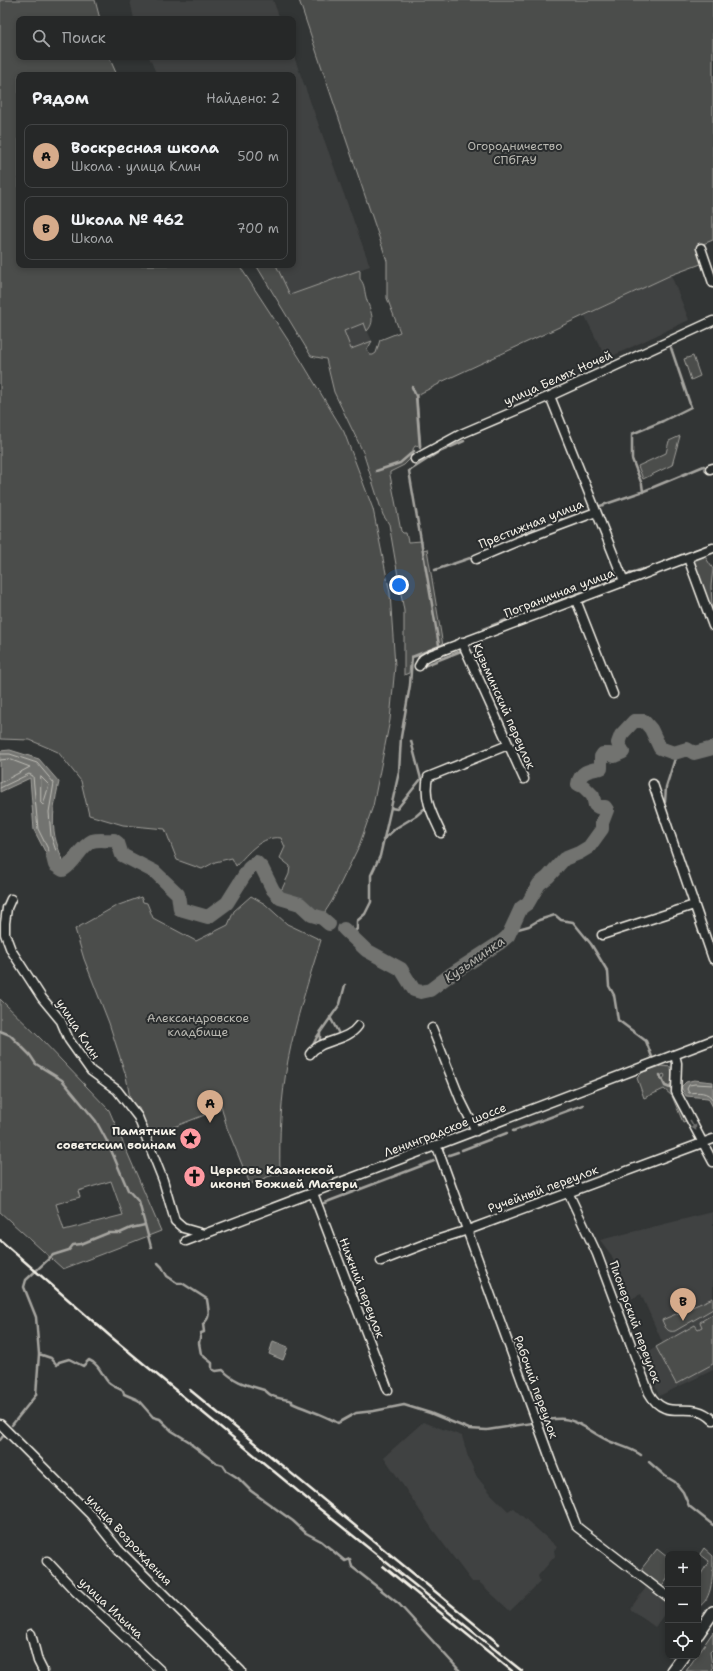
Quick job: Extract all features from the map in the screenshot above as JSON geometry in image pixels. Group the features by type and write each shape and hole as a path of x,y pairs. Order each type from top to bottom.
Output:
{"main road":[{"path":"701,1626 713,1612"},
{"path":"672,1671 681,1659"}],"street":[{"path":"700,248 713,283"},
{"name":"улица Белых Ночей","path":"415,459 461,434 550,396 713,321"},
{"path":"550,396 624,581"},
{"name":"Престижная улица","path":"476,560 516,542 596,512"},
{"name":"Пограничная улица","path":"419,666 423,659 430,655 462,642 713,548"},
{"path":"688,558 713,626"},
{"path":"576,600 613,694"},
{"name":"Кузьминский переулок","path":"462,642 524,779"},
{"path":"441,833 427,803 425,792 428,776 508,745"},
{"path":"653,784 713,959"},
{"name":"улица Клин","path":"11,899 7,908 5,934 11,950 42,998 61,1021 69,1040 91,1071 117,1090 138,1117 163,1180 175,1222 183,1228 204,1234"},
{"path":"602,935 694,905"},
{"path":"310,1054 317,1048 354,1032 358,1026"},
{"path":"432,1028 461,1101 476,1132"},
{"name":"Ленинградское шоссе","path":"186,1241 437,1147 713,1040"},
{"path":"675,1055 677,1063 676,1087 680,1101 713,1162"},
{"name":"Ручейный переулок","path":"381,1261 713,1139"},
{"name":"Рабочий переулок","path":"437,1147 468,1230 502,1330 577,1527 665,1595"},
{"name":"Пионерский переулок","path":"568,1192 597,1254 654,1403 661,1408 700,1410 713,1420"},
{"name":"Нижний переулок","path":"313,1193 388,1390"},
{"name":"улица Возрождения","path":"0,1424 90,1515 118,1549 242,1671"},
{"name":"улица Ильича","path":"47,1562 75,1591 161,1671"},
{"path":"31,1634 42,1671"}],"shaded area":[{"path":"130,0 273,0 279,16 133,16"},
{"path":"150,60 295,60 370,266 290,295 277,268 296,268 296,72 156,72"},
{"path":"671,275 689,320 606,359 585,316"},
{"path":"364,323 372,341 351,350 344,331"},
{"path":"713,1212 713,1370 659,1396 643,1354 663,1344 641,1294 627,1301 612,1256 600,1240"},
{"path":"423,1422 462,1436 468,1457 477,1477 492,1495 508,1511 513,1508 557,1547 554,1550 555,1556 538,1576 540,1582 510,1611 479,1582 472,1582 433,1530 384,1457"},
{"path":"647,1586 665,1600 665,1613 655,1627 630,1609"}],"green space":[{"path":"0,0 95,0 99,16 16,16 16,60 110,60 116,72 16,72 16,268 241,268 299,357 344,432 373,509 390,593 395,666 390,720 373,806 359,846 332,901 323,915 316,913 301,902 284,896 275,890 282,889 289,874 290,866 280,858 285,847 281,838 268,839 262,842 236,866 232,858 215,862 202,869 177,860 165,829 123,825 89,815 81,781 58,752 30,740 0,739"},
{"name":"Огородничество СПбГАУ","path":"299,0 713,0 713,240 698,246 705,269 703,270 701,264 671,275 439,383 417,395 421,447 415,446 413,449 414,455 404,465 390,472 390,475 401,531 406,533 408,542 422,541 423,550 427,549 443,646 415,657 411,656 409,673 404,675 404,611 389,524 383,515 363,452 334,392 326,359 311,356 258,268 277,268 290,295 360,270 360,279 364,285 372,322 367,331 364,323 344,331 351,349 372,341 367,350 370,355 373,355 376,353 380,340 400,332 387,298 387,261"},
{"path":"693,356 700,376 691,380 684,359"},
{"path":"680,436 672,465 643,479 638,466 666,453 669,441"},
{"path":"704,555 713,569 711,586 713,621 694,564 695,558"},
{"name":"Александровское кладбище","path":"251,896 265,904 287,924 321,940 307,984 288,1060 281,1117 280,1174 270,1176 250,1184 227,1128 221,1105 219,1106 220,1109 153,1135 148,1130 139,1108 134,1106 130,1098 126,1076 109,1023 84,959 75,929 116,906 141,897 143,902 147,903 153,918 196,941 228,925 234,911"},
{"path":"0,999 41,1039 109,1110 161,1231 63,1269 0,1212","holes":["111,1181 123,1215 64,1230 56,1204 80,1197 78,1191"]},
{"path":"661,1066 671,1067 673,1084 670,1084 670,1087 665,1085 663,1079 665,1076 664,1074 660,1076 665,1086 673,1088 688,1120 683,1122 672,1096 664,1089 644,1098 637,1078 643,1072"},
{"path":"713,1298 713,1309 675,1331 670,1331 665,1327 662,1320"},
{"path":"713,1314 713,1364 676,1384 656,1347 695,1325 698,1329 702,1327 700,1322"},
{"path":"704,1548 713,1556 711,1585 707,1598 701,1605 701,1574 709,1561 701,1555"},
{"path":"657,1549 665,1555 665,1581 661,1587 642,1573 642,1568"},
{"path":"713,1632 713,1649 710,1652 713,1671 686,1671 694,1659 701,1659 701,1649"}],"water":[{"path":"10,750 39,759 59,782 53,823 63,870 54,869 34,830 30,778 0,792 0,751"},
{"path":"694,1080 713,1082 713,1107 708,1098 686,1096 681,1087 686,1082"},
{"path":"273,1341 288,1347 283,1360 269,1354"}],"waterway":[{"path":"641,482 632,459 632,434 691,407 671,348"},
{"path":"412,387 416,396 420,448"},
{"path":"439,645 409,471 437,453 464,441"},
{"path":"376,471 400,463 414,451"},
{"path":"600,506 644,491 704,466"},
{"path":"642,484 643,492"},
{"path":"558,521 562,519"},
{"path":"519,533 535,528"},
{"path":"692,551 713,544"},
{"path":"664,562 684,554"},
{"path":"435,570 476,556"},
{"path":"651,566 657,565"},
{"path":"625,575 643,569"},
{"path":"589,589 617,578"},
{"path":"548,604 582,592"},
{"path":"527,612 533,610"},
{"path":"483,629 514,617"},
{"path":"351,935 357,929 357,921 365,914 371,902 371,875 380,856 399,772 401,737 410,685 412,657 442,645"},
{"path":"421,667 461,651"},
{"name":"Кузьминка","path":"344,929 366,950 401,969 414,990 421,992 430,990 508,936 521,908 528,903 539,884 548,877 564,859 589,847 602,829 602,823 607,810 605,807 598,807 595,805 593,796 584,787 578,784 579,780 586,772 601,768 601,757 603,754 610,754 614,756 623,752 618,743 621,735 634,721 644,721 651,729 660,748 674,753 687,749 694,753 713,748"},
{"path":"391,808 397,809 421,779 411,741"},
{"path":"665,802 666,787 677,752"},
{"path":"383,840 396,828 416,816 424,809"},
{"name":"Кузьминка","path":"53,857 55,865 63,870 84,847 92,841 114,840 118,843 122,855 155,872 178,894 180,909 208,917 227,903 249,868 256,862 262,868 273,890 280,898 300,904 312,915 322,918 329,924"},
{"path":"508,936 518,929 555,915 561,920 573,922 591,944 608,972 609,986 614,995 618,1020 646,1041 652,1057"},
{"path":"313,1045 340,1004 345,985"},
{"path":"330,1017 338,1032"},
{"path":"0,1031 10,1035 30,1055 36,1064 62,1080 96,1121 109,1145"},
{"path":"320,1033 320,1043"},
{"path":"660,1075 665,1086 670,1088"},
{"path":"513,1131 583,1105"},
{"path":"462,1150 507,1133"},
{"path":"111,1150 128,1190 139,1202 151,1247"},
{"path":"449,1155 458,1152"},
{"path":"324,1203 434,1161"},
{"path":"145,1225 131,1228 120,1233 108,1233 81,1244 73,1245 69,1250 53,1255 26,1280 24,1287 36,1317 39,1354 51,1358 57,1365 59,1362 69,1359 83,1366 89,1360 92,1362 98,1367 108,1382 123,1391 124,1394 138,1400 153,1417 160,1419 172,1431 190,1442 216,1463 223,1465 227,1471 238,1478 251,1491 293,1521 306,1533 321,1541 345,1561 350,1559 352,1567 399,1604 460,1671"},
{"path":"158,1263 167,1276 177,1283 182,1283 207,1299 209,1309 208,1319 203,1324 204,1332 201,1333 199,1343 201,1354 212,1363 212,1369 216,1371 223,1370 227,1374 247,1385 264,1390 273,1396 292,1401 292,1403 338,1423 356,1413 404,1405 430,1413 469,1429 487,1430 532,1423"},
{"path":"12,1425 36,1395 39,1354"},
{"path":"542,1421 564,1419 576,1422 613,1443 641,1455"},
{"path":"0,1440 4,1435"},
{"path":"649,1462 665,1476 675,1482 683,1492 689,1506 713,1525"}],"railway":[{"path":"0,1240 110,1336 311,1502 522,1671"},
{"path":"190,1390 499,1644"},
{"path":"383,1566 512,1671"}],"place":[{"name":"Воскресная школа","path":"210,1123"},
{"name":"Памятник советским воинам","path":"191,1138"},
{"name":"Церковь Казанской иконы Божией Матери","path":"194,1177"},
{"name":"Школа № 462","path":"683,1321"}]}
